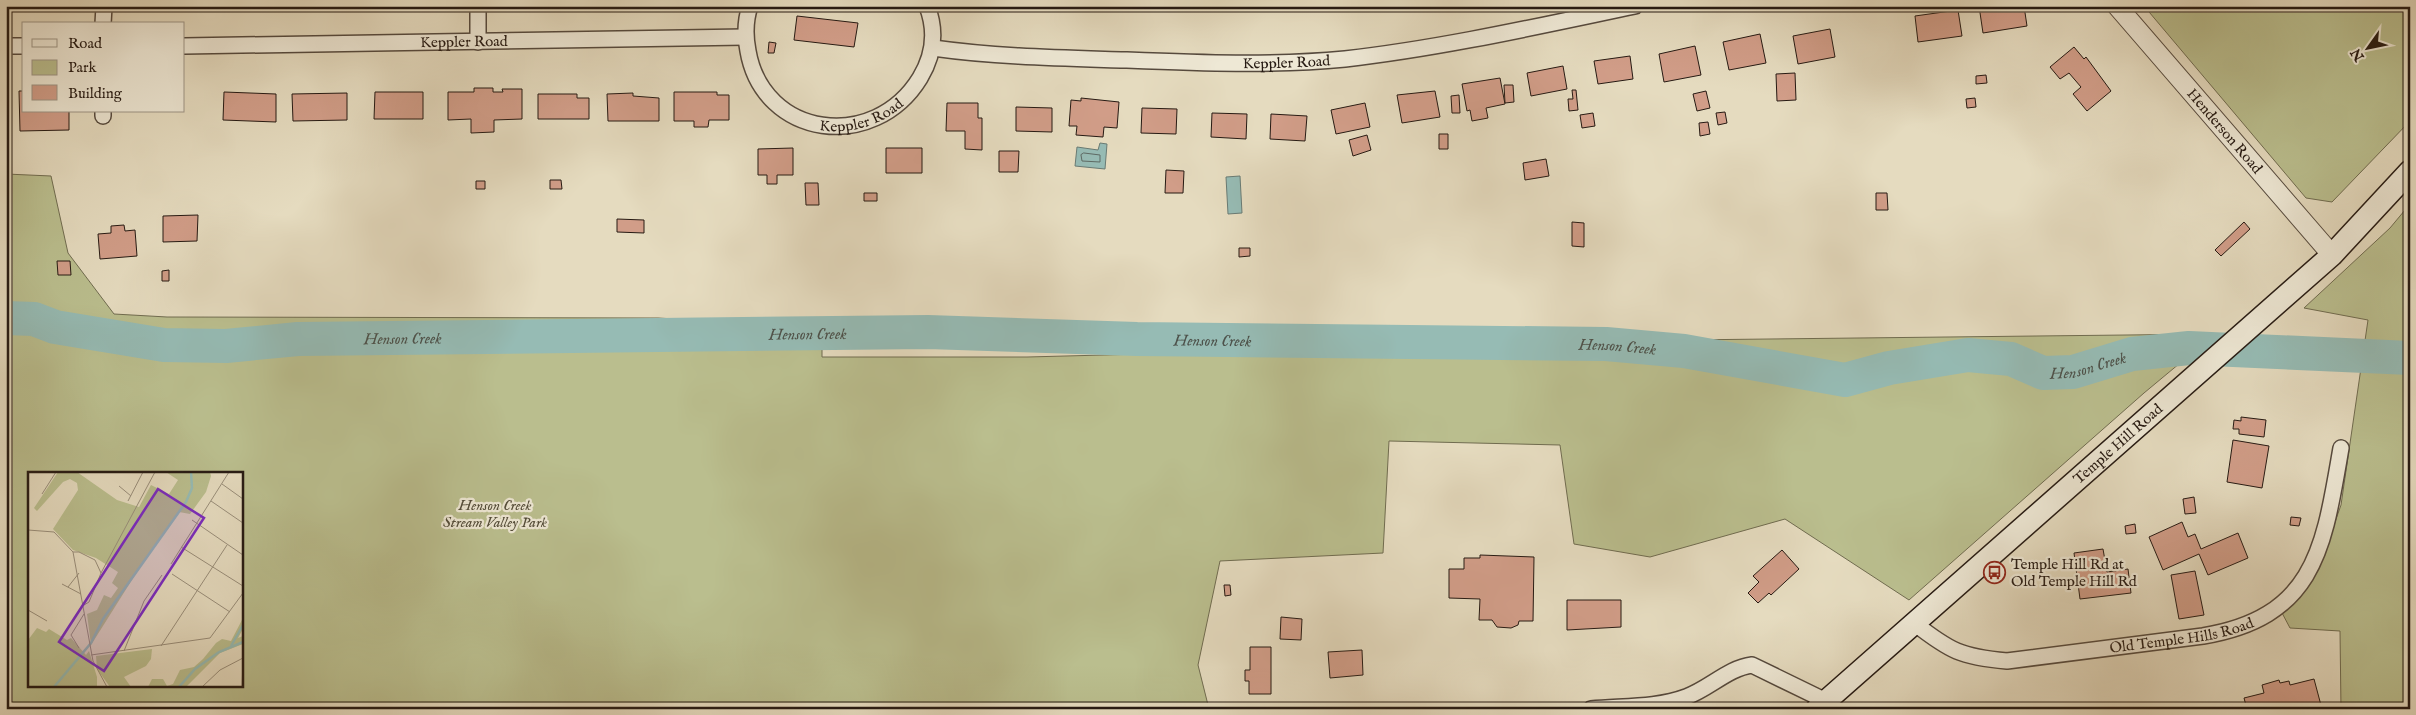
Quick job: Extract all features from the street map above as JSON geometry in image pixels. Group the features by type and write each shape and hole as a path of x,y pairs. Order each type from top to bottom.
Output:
{"main road":[{"name":"Temple Hill Road","path":"1822,705 2332,255 2410,171"}],"street":[{"path":"103,22 104,6"},
{"path":"478,6 478,42"},
{"name":"Keppler Road","path":"750,6 745,37 753,69 760,84 776,103 797,118 821,126 871,122 893,110 911,93 924,71 933,48 933,22 927,6"},
{"name":"Keppler Road","path":"933,48 990,56 1254,65 1345,59 1395,52 1559,23 1635,6"},
{"name":"Henderson Road","path":"2117,6 2332,255"},
{"name":"Keppler Road","path":"185,46 745,37"},
{"path":"6,46 22,46"},
{"name":"Old Temple Hills Road","path":"1914,623 1949,649 1979,658 2007,661 2203,636 2227,632 2247,624 2265,616 2281,604 2294,592 2315,563 2328,523 2341,448"},
{"path":"1590,709 1677,700 1702,690 1739,668 1752,665 1822,705"}],"green space":[{"path":"2144,6 2410,6 2410,121 2332,202 2306,198"},
{"name":"Henson Creek Stream Valley Park","path":"6,174 51,176 68,253 114,314 167,317 658,318 822,325 822,357 1027,357 1681,340 2215,334 2144,393 1909,600 1785,519 1650,557 1574,544 1560,445 1389,441 1383,553 1220,561 1198,665 1209,709 6,709"},
{"path":"2410,204 2410,709 2341,709 2340,631 2290,628 2281,611 2329,539 2341,505 2368,320 2304,308 2390,228"}],"water":[{"path":"1100,143 1107,144 1105,169 1075,166 1077,147 1098,150"},
{"path":"1240,176 1242,213 1228,214 1226,177"}],"building":[{"path":"1979,6 2024,6 2027,26 1983,33"},
{"path":"1958,10 1962,36 1918,42 1915,16"},
{"path":"797,16 858,23 854,47 794,40"},
{"path":"1830,29 1835,57 1798,64 1793,36"},
{"path":"1760,34 1766,63 1729,70 1723,42"},
{"path":"769,42 776,43 774,53 768,53"},
{"path":"1695,46 1701,75 1664,82 1659,54"},
{"path":"2074,47 2084,59 2086,57 2111,91 2087,111 2073,94 2081,87 2069,73 2060,79 2050,67"},
{"path":"1630,56 1633,79 1598,84 1594,61"},
{"path":"1563,66 1567,89 1531,96 1527,73"},
{"path":"1795,73 1796,100 1777,101 1776,74"},
{"path":"1986,75 1987,83 1976,84 1976,76"},
{"path":"1500,78 1505,104 1486,108 1488,118 1472,121 1470,110 1467,111 1462,84"},
{"path":"1504,85 1513,85 1514,102 1505,103"},
{"path":"474,88 493,88 493,92 503,92 502,89 522,89 522,119 494,120 494,132 471,133 471,119 448,120 448,92 474,92"},
{"path":"1572,90 1576,90 1578,110 1569,111 1568,99 1573,99"},
{"path":"19,91 22,91 22,112 69,112 69,130 20,131"},
{"path":"1435,91 1440,117 1402,123 1397,95"},
{"path":"1706,91 1710,108 1697,111 1693,94"},
{"path":"224,92 276,94 276,122 223,120"},
{"path":"375,92 423,92 423,119 374,119"},
{"path":"674,92 717,92 717,95 729,95 729,120 709,120 708,127 694,127 694,121 674,121"},
{"path":"347,93 347,120 293,121 292,94"},
{"path":"633,93 633,96 659,98 659,121 608,121 607,94"},
{"path":"538,94 577,94 577,98 589,98 589,119 538,119"},
{"path":"1459,95 1460,113 1452,113 1451,96"},
{"path":"1081,98 1119,102 1117,128 1104,127 1103,137 1076,135 1077,126 1069,126 1071,100 1081,101"},
{"path":"1975,98 1976,107 1967,108 1966,99"},
{"path":"947,103 978,103 978,118 982,118 982,150 965,149 965,131 946,131"},
{"path":"1365,103 1370,127 1336,134 1331,110"},
{"path":"1016,107 1052,108 1052,132 1016,131"},
{"path":"1142,108 1177,109 1176,134 1141,133"},
{"path":"1725,112 1727,123 1718,125 1716,113"},
{"path":"1212,113 1247,114 1246,139 1211,137"},
{"path":"1593,113 1595,126 1582,128 1580,115"},
{"path":"1271,114 1307,116 1305,141 1270,139"},
{"path":"1708,122 1710,134 1700,136 1699,123"},
{"path":"1439,134 1448,134 1448,149 1439,149"},
{"path":"1367,135 1371,150 1353,156 1349,140"},
{"path":"793,148 793,175 777,175 777,184 767,184 767,175 758,175 758,149"},
{"path":"886,148 922,148 922,173 886,173"},
{"path":"999,151 1019,151 1018,172 999,172"},
{"path":"1546,159 1549,176 1525,180 1523,163"},
{"path":"1166,170 1184,171 1183,193 1165,193"},
{"path":"550,180 561,180 562,189 550,189"},
{"path":"476,181 485,181 485,189 476,189"},
{"path":"805,183 818,183 819,205 806,205"},
{"path":"864,193 877,193 877,201 864,201"},
{"path":"1876,193 1887,193 1888,210 1876,210"},
{"path":"198,215 197,241 163,242 163,216"},
{"path":"617,219 644,220 644,233 617,232"},
{"path":"1572,222 1584,223 1584,247 1572,246"},
{"path":"2244,222 2250,229 2221,256 2215,250"},
{"path":"124,225 125,231 135,230 137,256 100,259 98,234 111,233 111,226"},
{"path":"1239,248 1250,248 1250,256 1239,257"},
{"path":"57,261 70,261 71,275 58,275"},
{"path":"169,270 169,281 162,281 162,271"},
{"path":"2241,417 2266,420 2264,437 2239,434 2239,429 2233,429 2234,420 2241,421"},
{"path":"2233,440 2269,446 2262,488 2227,482"},
{"path":"2194,497 2196,513 2185,514 2183,499"},
{"path":"2291,517 2301,518 2299,526 2290,525"},
{"path":"2182,522 2188,537 2195,534 2201,549 2238,533 2248,558 2208,575 2199,554 2163,570 2149,537"},
{"path":"2135,524 2136,533 2126,534 2125,526"},
{"path":"2103,549 2107,572 2128,569 2131,593 2080,599 2074,553"},
{"path":"1782,550 1799,569 1771,595 1769,593 1758,603 1748,593 1759,582 1753,576"},
{"path":"1480,555 1534,557 1533,621 1519,621 1518,625 1511,628 1497,627 1492,620 1479,620 1480,599 1449,598 1449,569 1464,569 1464,558 1480,558"},
{"path":"2195,571 2204,615 2179,619 2171,575"},
{"path":"1224,585 1230,585 1231,595 1225,596"},
{"path":"1567,600 1621,600 1621,627 1567,630"},
{"path":"1281,617 1302,619 1301,640 1280,639"},
{"path":"1250,647 1271,647 1271,694 1249,694 1249,681 1245,681 1245,670 1250,670"},
{"path":"1362,650 1363,675 1330,678 1328,652"},
{"path":"2314,679 2322,709 2298,709 2297,705 2292,707 2292,709 2247,709 2244,698 2264,693 2262,685 2279,680 2280,683 2289,681 2290,685"}],"waterway":[{"name":"Henson Creek","path":"6,318 34,319 55,327 164,345 226,346 298,339 928,332 1137,339 1606,344 1684,351 1845,380 1889,368 1968,355 2011,359 2043,373 2073,372 2132,354 2189,348 2410,358"}],"place":[{"name":"Temple Hill Rd at Old Temple Hill Rd","path":"1995,573"}]}
